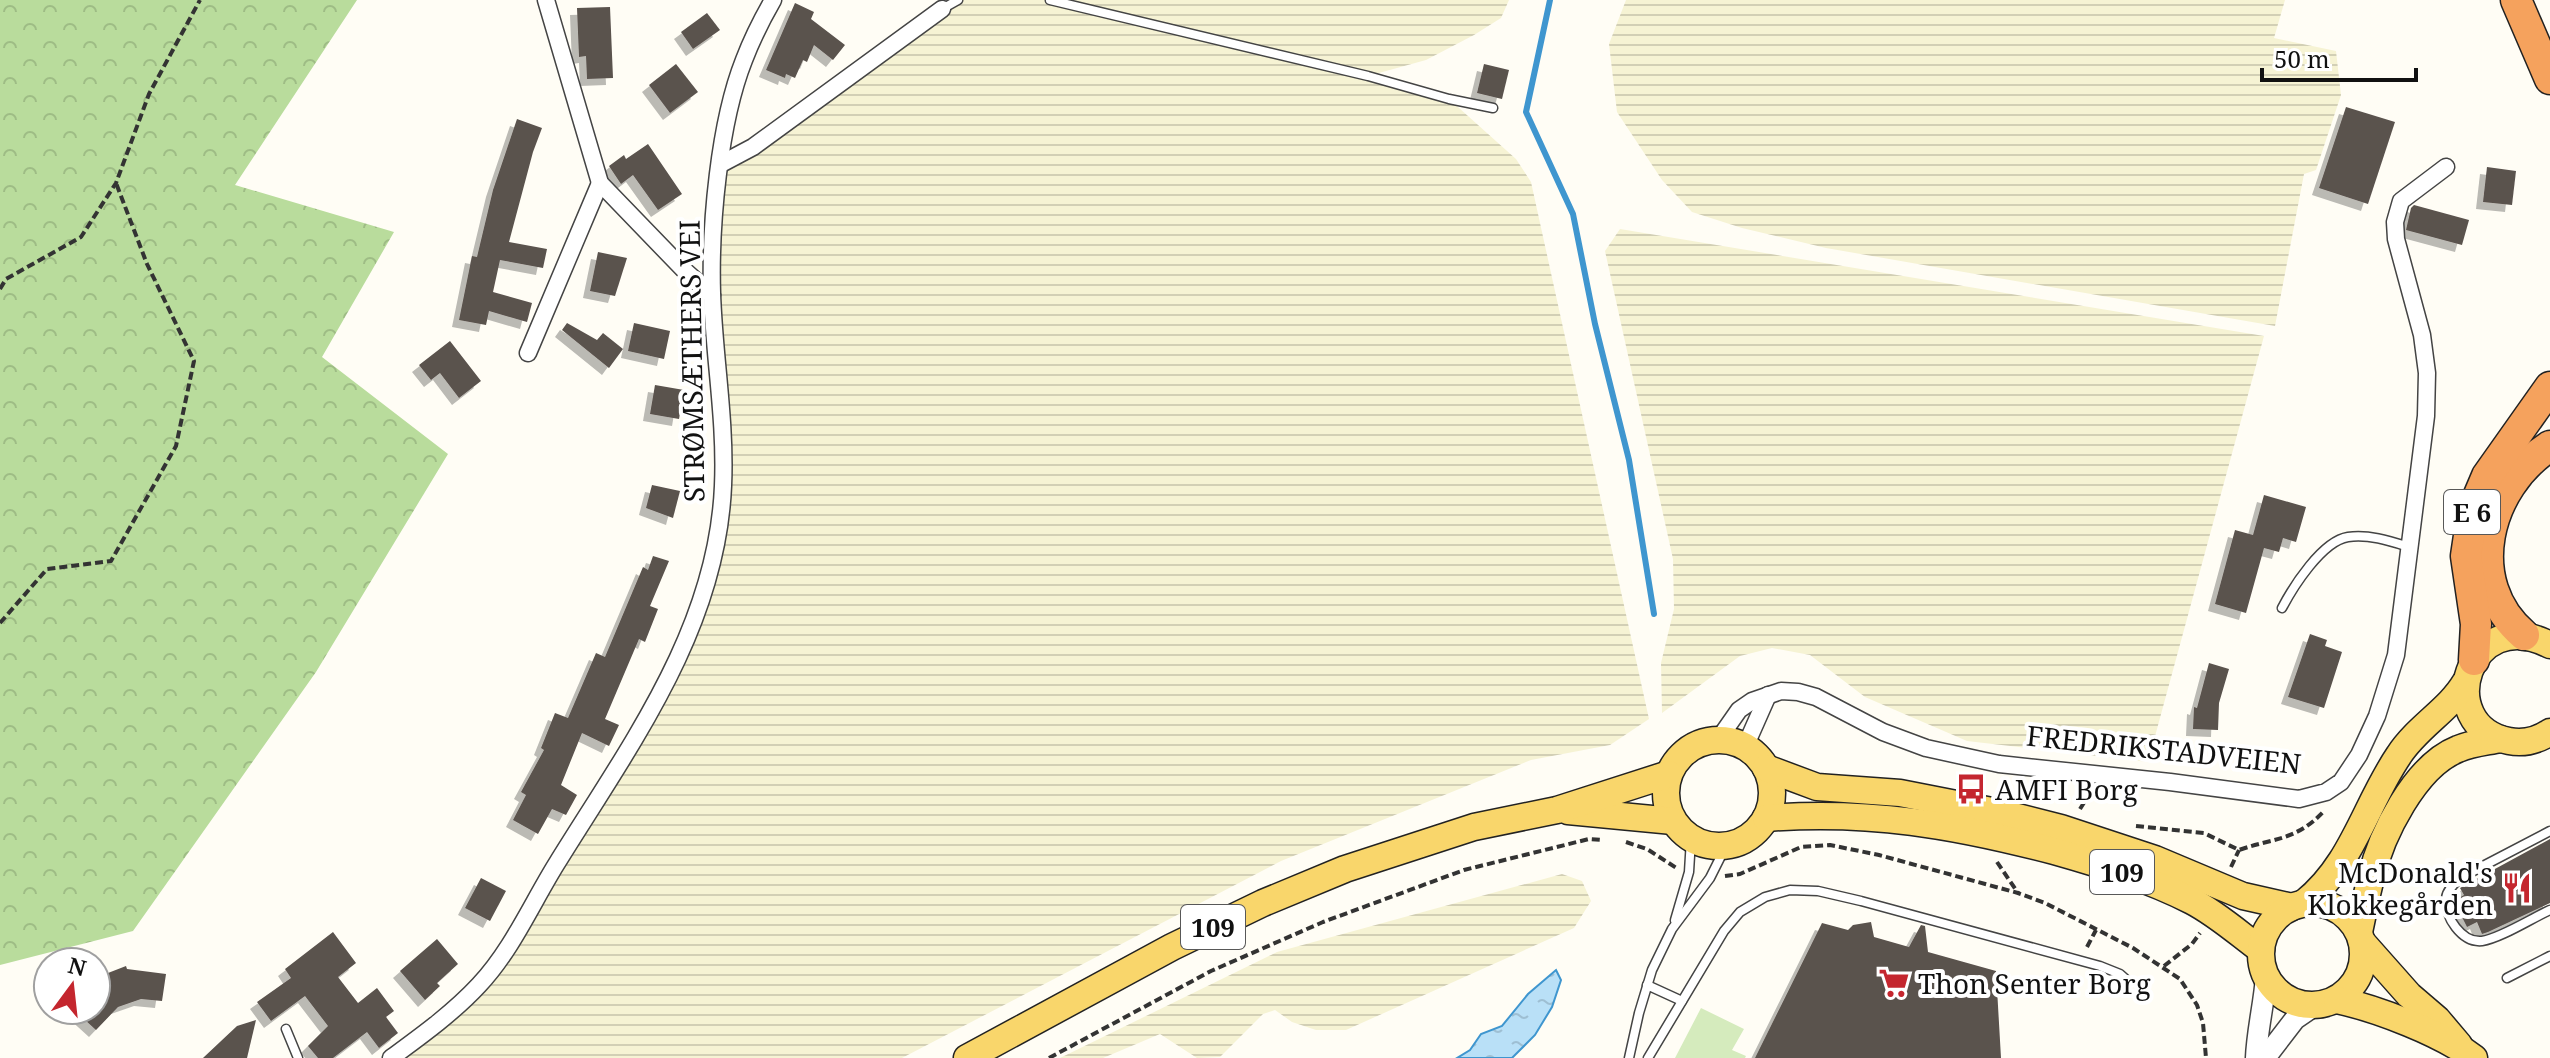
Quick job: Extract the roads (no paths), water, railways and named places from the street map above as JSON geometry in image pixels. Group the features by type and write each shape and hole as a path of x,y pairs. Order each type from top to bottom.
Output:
{"highway":[{"path":"2516,0 2550,79"},
{"name":"E 6","path":"2470,671 2476,624 2466,556 2473,509 2487,476 2550,387"},
{"name":"E 6","path":"2537,640 2513,626 2492,588 2487,568 2488,540 2494,515 2513,480 2550,446"}],"main road":[{"path":"2266,977 2261,950 2270,924 2323,888 2340,863 2399,754 2437,712 2457,696 2470,671 2495,641 2505,637 2537,640"},
{"path":"2470,671 2467,701 2473,718 2486,731 2500,739 2518,743 2541,738 2550,732"},
{"path":"2326,1003 2357,979 2362,966 2360,937 2371,875 2409,792 2426,770 2455,750 2500,739"},
{"path":"1718,740 1745,747"},
{"name":"109","path":"967,1058 1172,947 1263,903 1345,869 1426,842 1474,827 1557,810 1669,774 1688,749 1718,740"},
{"name":"109","path":"1745,747 1766,768 1817,787 1900,793 1989,810 2061,828 2155,859 2243,896 2298,905 2320,904 2336,909 2349,919 2360,937 2409,995 2437,1019 2468,1053"},
{"path":"1726,846 1742,842 1756,832 1766,818 1772,802 1772,784 1766,768"},
{"path":"1669,774 1665,790 1667,806 1682,830"},
{"name":"109","path":"1557,810 1682,830 1708,846 1726,846"},
{"name":"109","path":"1766,818 1814,815 1900,819 2057,852 2131,876 2192,901 2261,950"},
{"name":"109","path":"2266,977 2285,999 2360,1005 2468,1053"}],"street":[{"path":"546,0 600,183 712,295"},
{"name":"STRØMSÆTHERS VEI","path":"391,1058 460,1004 502,958 554,867 649,716 696,619 717,543 723,487 723,429 712,295 715,204 729,114 743,62 773,0"},
{"path":"721,164 753,147 942,9"},
{"name":"FREDRIKSTADVEIEN","path":"1768,695 1781,691 1816,697 1883,732 1926,748 1999,764 2299,799 2326,792 2341,782 2359,755 2377,716 2396,655 2426,416 2427,373 2422,335 2396,239 2395,222 2401,201 2446,167"},
{"path":"528,353 600,183"},
{"path":"1718,740 1739,710 1768,695"},
{"path":"1745,747 1768,695"},
{"path":"2256,1058 2266,977"},
{"path":"2265,1058 2295,1019 2326,1003"}],"lane":[{"path":"942,9 958,0"},
{"path":"1050,0 1493,108"},
{"path":"2282,608 2292,589 2332,544 2347,537 2379,538 2409,547"},
{"path":"1629,1058 1647,985 1672,929 1689,872 1682,830"},
{"path":"2550,831 2460,878 2446,898 2446,909 2458,931 2471,940 2482,941 2550,910"},
{"path":"1672,929 1710,878 1726,846"},
{"path":"1648,1058 1724,931 1740,912 1765,897 1790,890 1818,891 1861,901 2081,960 2120,974 2129,982"},
{"path":"2507,978 2550,956"},
{"path":"1647,985 1682,1001"},
{"path":"286,1029 298,1058"}],"water":[{"path":"1556,970 1561,980 1552,1007 1535,1035 1512,1058 1457,1058 1470,1050 1481,1034 1502,1026 1528,994"}],"waterway":[{"path":"1550,0 1526,112 1573,214 1595,324 1629,460 1654,614"}],"place":[{"name":"AMFI Borg","path":"1971,789"},
{"name":"McDonald's Klokkegården","path":"2517,888"},
{"name":"Thon Senter Borg","path":"1894,983"}]}
